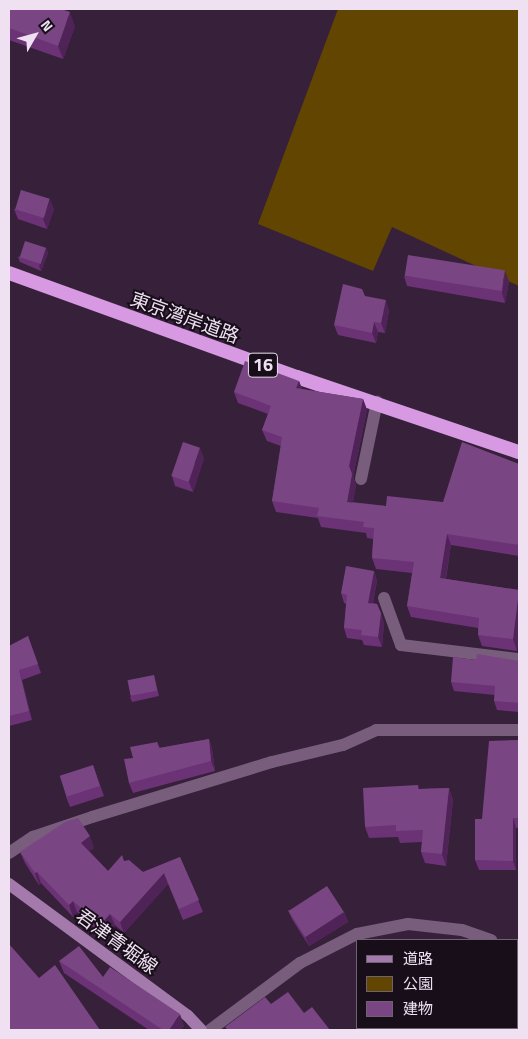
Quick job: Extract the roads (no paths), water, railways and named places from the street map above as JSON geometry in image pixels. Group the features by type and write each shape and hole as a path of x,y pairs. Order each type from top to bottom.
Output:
{"highway":[{"name":"東京湾岸道路","path":"9,273 297,377 377,402 519,452"}],"main road":[{"name":"君津青堀線","path":"9,884 188,1016 201,1030"}],"street":[{"path":"361,479 377,402"},
{"path":"384,598 401,645 519,659"},
{"path":"9,853 34,837 92,817 272,762 343,745 376,730 519,730"},
{"path":"210,1030 300,963 357,934 408,924 462,930 488,939"}]}
